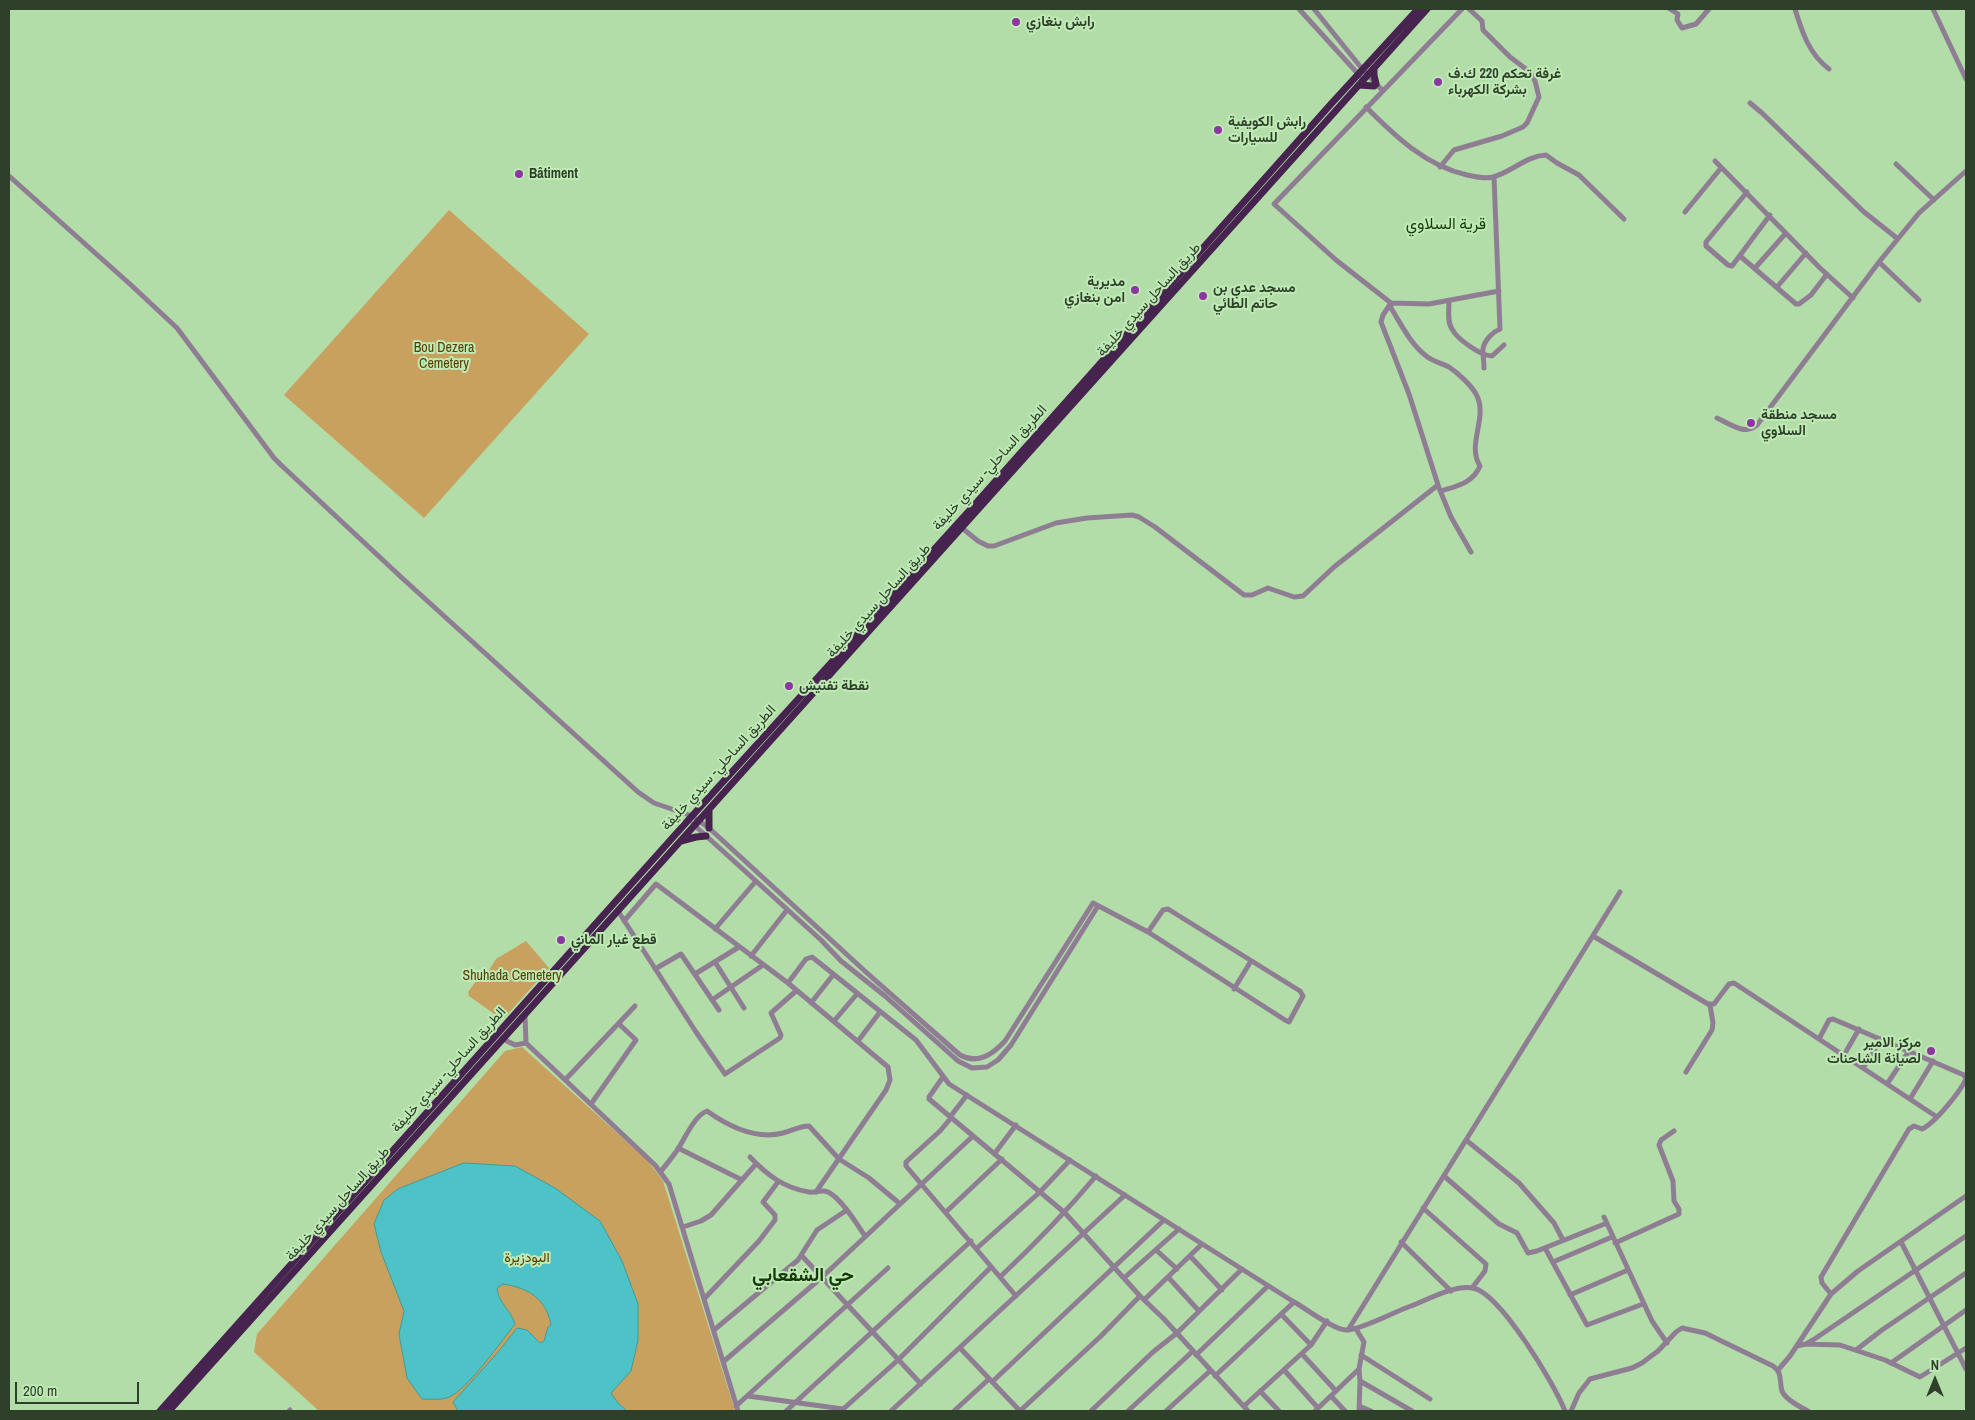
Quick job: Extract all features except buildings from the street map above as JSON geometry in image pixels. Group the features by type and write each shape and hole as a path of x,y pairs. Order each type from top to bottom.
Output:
{"highway":[{"name":"الطريق الساحلي- سيدي خليفة","path":"160,1411 187,1386 689,816 963,518 1362,77 1418,9"},
{"name":"طريق الساحل سيدي خليفة","path":"169,1411 187,1386 503,1039 962,528 1362,77 1374,68 1427,9"},
{"path":"1374,68 1378,87"},
{"path":"1362,77 1378,87"},
{"path":"709,809 709,828"},
{"path":"681,841 706,836"}],"street":[{"path":"1299,9 1362,77 1378,87"},
{"path":"1314,9 1362,77"},
{"path":"1462,9 1378,87 1366,107 1274,204 1336,260 1391,303 1429,304 1499,291"},
{"path":"1440,167 1454,150 1502,136 1523,127 1532,115 1539,97 1535,81 1530,72 1510,57 1484,30 1482,21 1469,9"},
{"path":"1670,9 1678,14 1677,20 1682,28 1696,24 1709,9"},
{"path":"1795,9 1808,44 1817,59 1829,69"},
{"path":"1932,9 1966,79"},
{"path":"1750,104 1762,113 1864,212 1898,240"},
{"path":"1366,107 1419,153 1440,167 1477,177 1494,177 1518,164 1546,155 1556,163 1579,175 1624,219"},
{"path":"1715,161 1806,254 1853,298"},
{"path":"1896,164 1934,200"},
{"path":"1685,212 1722,168"},
{"path":"1717,418 1744,430 1752,430 1879,262 1919,213 1966,171"},
{"path":"9,176 173,324 281,465 401,577 638,792 648,800 689,816 697,823 706,836 841,961 954,1058 966,1066 977,1068 987,1067 998,1060 1011,1045 1096,905"},
{"path":"1484,368 1482,348 1484,343 1495,330 1500,329 1494,177"},
{"path":"1747,192 1705,244 1730,266 1740,256 1770,216"},
{"path":"1755,268 1786,233"},
{"path":"1777,287 1806,254"},
{"path":"1740,256 1796,304 1800,304 1810,295 1827,274"},
{"path":"1879,262 1919,300"},
{"path":"1449,301 1451,329 1464,342 1492,356 1504,345"},
{"path":"1391,303 1383,315 1382,325 1409,394 1440,491 1451,517 1471,552"},
{"path":"1391,303 1391,308 1409,338 1425,356 1450,368 1464,380 1476,394 1480,406 1475,442 1476,455 1480,466 1476,475 1463,484 1440,491"},
{"path":"962,528 983,544 994,546 1056,523 1087,518 1132,515 1155,527 1244,595 1252,595 1268,588 1298,597 1308,593 1334,567 1438,485"},
{"path":"697,823 709,828 867,973 963,1057 972,1059 982,1058 994,1052 1005,1041 1096,905"},
{"path":"648,877 788,984 888,1067 890,1080 886,1090 816,1192"},
{"path":"716,929 756,881"},
{"path":"624,921 656,884"},
{"path":"1348,1330 1620,892"},
{"path":"1096,905 1148,932 1234,989 1289,1022 1303,996 1302,992 1168,909 1163,910 1148,932"},
{"path":"751,956 787,910"},
{"path":"618,911 726,1074 780,1038 781,1035 770,1013 796,991"},
{"path":"1593,936 1710,1005 1714,1023 1712,1030 1686,1072"},
{"path":"828,947 834,943"},
{"path":"695,974 739,947"},
{"path":"655,969 681,954 718,1010"},
{"path":"788,984 809,957 812,957 916,1040 949,1084 1268,1286 1343,1330 1356,1329 1451,1291 1476,1289 1498,1307 1533,1351 1565,1411"},
{"path":"1234,989 1251,961"},
{"path":"715,962 744,1008"},
{"path":"712,1000 763,965"},
{"path":"863,979 867,973"},
{"path":"811,1003 833,975"},
{"path":"1710,1005 1714,1004 1729,984 1732,983 1937,1117"},
{"path":"834,1021 857,994"},
{"path":"565,1080 635,1006"},
{"path":"858,1041 880,1012"},
{"path":"526,1013 524,1026 526,1043 661,1171 669,1184 737,1409"},
{"path":"1819,1039 1831,1019 1934,1061 1964,1075 1966,1079 1937,1117 1924,1128 1914,1126 1909,1129 1821,1277 1822,1283 1831,1294"},
{"path":"591,1104 636,1040 619,1024"},
{"path":"1844,1055 1858,1030"},
{"path":"503,1039 515,1045 526,1043"},
{"path":"1863,1068 1881,1039"},
{"path":"1005,1041 1011,1045"},
{"path":"1887,1084 1909,1051"},
{"path":"1910,1099 1934,1061"},
{"path":"943,1077 929,1098 1065,1213 1245,1409 1260,1391 1311,1345 1327,1322"},
{"path":"966,1095 951,1118 940,1131 906,1162 906,1166 1016,1296"},
{"path":"661,1171 690,1128 703,1112 707,1111 731,1126 755,1133 777,1134 809,1126 839,1159 869,1178 899,1204"},
{"path":"995,1153 1016,1125"},
{"path":"1615,1243 1679,1214 1679,1209 1674,1201 1673,1181 1659,1145 1661,1140 1674,1131"},
{"path":"723,1362 821,1278 973,1136"},
{"path":"1466,1140 1520,1183 1554,1223 1563,1240"},
{"path":"678,1148 742,1180"},
{"path":"750,1158 778,1182 792,1188 816,1192 827,1191 847,1210 865,1236"},
{"path":"946,1212 1002,1159"},
{"path":"977,1248 1040,1192 1070,1160"},
{"path":"683,1227 701,1221 711,1215 756,1164"},
{"path":"1000,1277 1065,1213 1096,1176"},
{"path":"1444,1176 1499,1224 1517,1233 1528,1253 1546,1248 1606,1223"},
{"path":"704,1299 759,1241 775,1220 775,1215 763,1202 778,1182"},
{"path":"891,1411 1125,1195"},
{"path":"1778,1370 1797,1346 1831,1294 1858,1271 1966,1196"},
{"path":"1423,1208 1486,1264 1485,1270 1472,1288"},
{"path":"714,1330 802,1256 817,1230 847,1210"},
{"path":"1604,1217 1652,1321 1667,1343"},
{"path":"954,1411 991,1380 1164,1220"},
{"path":"1124,1278 1179,1229"},
{"path":"1555,1243 1558,1233"},
{"path":"1553,1262 1612,1236"},
{"path":"1806,1344 1966,1236"},
{"path":"786,1411 971,1241"},
{"path":"1402,1242 1451,1291"},
{"path":"1901,1242 1966,1369"},
{"path":"960,1348 1020,1411 1142,1298 1177,1269 1202,1244"},
{"path":"1546,1248 1588,1325 1644,1304"},
{"path":"1156,1250 1177,1269"},
{"path":"802,1256 921,1384"},
{"path":"1190,1256 1222,1290"},
{"path":"748,1396 842,1410 898,1360 991,1267"},
{"path":"737,1409 748,1396 888,1268"},
{"path":"1091,1411 1153,1352 1177,1333 1242,1269"},
{"path":"1570,1295 1628,1270"},
{"path":"1856,1350 1966,1273"},
{"path":"1168,1277 1199,1311"},
{"path":"1128,1411 1268,1286"},
{"path":"1215,1376 1294,1302"},
{"path":"1891,1363 1966,1310"},
{"path":"1281,1314 1311,1345"},
{"path":"1356,1329 1364,1342 1359,1369 1359,1409 1371,1411"},
{"path":"1571,1411 1590,1379 1632,1368 1658,1352 1679,1329 1705,1332 1778,1370 1785,1395 1808,1411"},
{"path":"1797,1346 1806,1344 1834,1344 1891,1363 1920,1377 1966,1348"},
{"path":"1302,1354 1336,1391"},
{"path":"1361,1355 1430,1399"},
{"path":"1284,1370 1316,1410 1359,1369"},
{"path":"1166,1411 1210,1371"},
{"path":"1360,1381 1412,1411"},
{"path":"1260,1391 1280,1411"},
{"path":"1331,1396 1345,1411"}],"green space":[{"name":"Bou Dezera Cemetery","path":"449,210 589,334 424,518 284,395"},
{"name":"Shuhada Cemetery","path":"526,941 549,968 506,1016 500,1018 469,996 468,992 482,973 486,975 496,959"},
{"name":"البودزيرة","path":"522,1047 648,1161 663,1181 735,1411 319,1411 254,1352 257,1334 505,1051"}],"water":[{"path":"464,1163 515,1166 555,1188 600,1221 622,1261 638,1304 638,1340 631,1371 611,1393 627,1411 458,1411 453,1402 517,1328 527,1330 540,1343 544,1341 548,1327 551,1325 549,1316 540,1301 520,1288 503,1284 497,1288 498,1293 515,1324 469,1382 449,1397 422,1399 407,1378 399,1334 404,1311 381,1252 374,1224 384,1200 398,1189"}],"place":[{"name":"رابش بنغازي","path":"1016,22"},
{"name":"غرفة تحكم 220 ك.ف بشركة الكهرباء","path":"1438,82"},
{"name":"رابش الكويفية للسيارات","path":"1218,130"},
{"name":"Bâtiment","path":"519,174"},
{"name":"مديرية امن بنغازي","path":"1135,290"},
{"name":"مسجد عدي بن حاتم الطائي","path":"1203,296"},
{"name":"مسجد منطقة السلاوي","path":"1751,423"},
{"name":"نقطة تفتيش","path":"789,686"},
{"name":"قطع غيار الماني","path":"561,940"},
{"name":"مركز الامير لصيانة الشاحنات","path":"1931,1051"}],"district":[{"name":"قرية السلاوي","path":"1446,225"},
{"name":"حي الشقعابي","path":"803,1276"}]}
